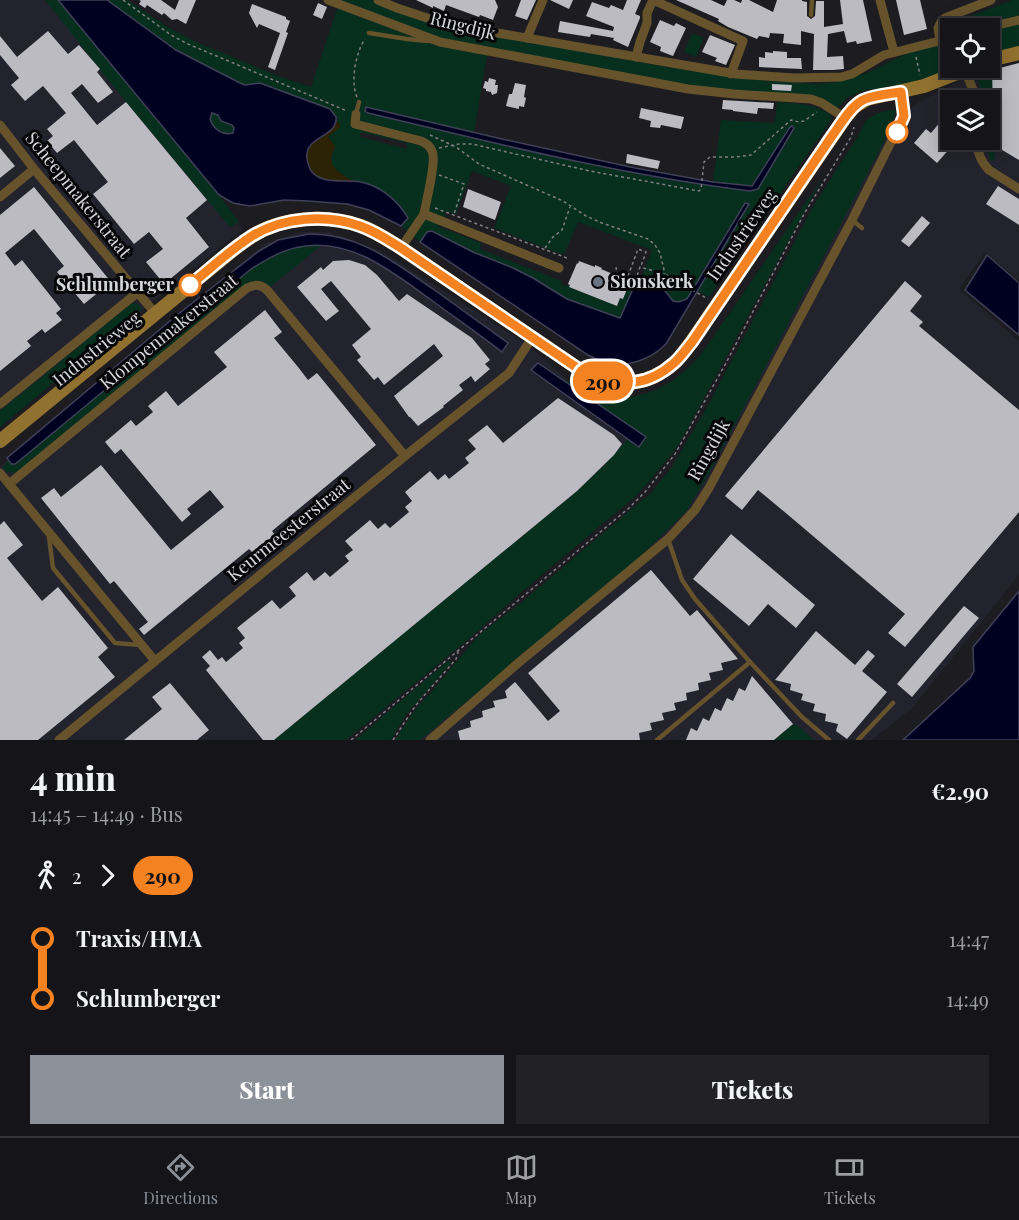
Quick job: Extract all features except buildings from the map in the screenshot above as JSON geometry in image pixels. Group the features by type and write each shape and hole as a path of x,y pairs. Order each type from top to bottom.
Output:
{"street":[{"name":"Ringdijk","path":"328,0 440,42 688,89 811,99 822,103 848,121"},
{"path":"378,0 399,4 430,19 527,38 731,74 794,78 841,77 852,74 884,55 940,40 938,28 940,24"},
{"path":"527,38 543,0"},
{"path":"636,57 647,23 647,13 653,0 743,41 731,74"},
{"path":"880,0 894,52"},
{"path":"946,18 991,0"},
{"path":"1000,25 1019,20"},
{"path":"1000,58 1019,53"},
{"path":"848,121 861,101 924,87 946,78"},
{"name":"Ringdijk","path":"429,740 668,539 695,510 709,488 852,220 904,116 901,92"},
{"path":"356,114 356,124 424,142 432,151 434,157 425,209 401,248"},
{"name":"Industrieweg","path":"0,441 238,246 265,229 286,222 324,219 342,221 375,232 589,376 607,382 625,384 656,376 675,363 692,342 848,121"},
{"name":"Scheepmakerstraat","path":"0,125 155,313"},
{"path":"978,150 989,170 1019,189"},
{"path":"0,197 34,169"},
{"path":"425,209 559,268"},
{"name":"Klompenmakerstraat","path":"9,484 247,288 258,284 267,290 405,456"},
{"path":"0,404 137,293"},
{"name":"Keurmeesterstraat","path":"59,740 509,373 532,338"},
{"path":"0,473 155,661"}],"lane":[{"path":"811,15 812,0"},
{"path":"369,33 440,42"},
{"path":"356,114 359,102"},
{"path":"852,220 862,228"},
{"path":"49,531 53,568 115,643 142,645"},
{"path":"668,539 682,580 696,599 750,662 802,717 829,740"},
{"path":"657,740 750,662"},
{"path":"858,740 893,703"}],"path":[{"path":"123,0 171,35 188,44 356,114"},
{"path":"359,102 354,93 357,57 360,46 369,33"},
{"path":"913,47 920,76"},
{"path":"432,151 452,144 472,144 590,171 699,191 704,162 710,157 751,155 791,120 804,121 816,113"},
{"path":"351,740 629,508 645,492 675,454 726,363 804,214 851,136 854,129 848,121"},
{"path":"427,134 452,144 479,164 557,198 602,223 648,239 660,253 665,274"},
{"path":"432,173 464,184 453,215"},
{"path":"540,261 553,237 562,230 570,207"},
{"path":"425,209 453,215 567,258"},
{"path":"616,267 617,273 636,279 646,252 638,249 628,276"},
{"path":"640,267 665,274 710,300"},
{"path":"393,740 416,705 456,658 460,649"}],"shaded area":[{"path":"0,0 57,0 243,229 0,425"},
{"path":"1019,63 1019,280 985,252 959,289 1019,341 1019,575 912,708 872,740 393,740 675,502 879,132 921,101 940,91 940,150 1000,150 1000,90 942,90 968,78 1000,78 1000,69"},
{"path":"300,232 329,232 383,252 528,345 655,457 314,740 0,740 0,467 264,244"}],"green space":[{"path":"45,0 58,0 239,222 230,227"},
{"path":"107,0 127,0 166,26 194,41 278,76 311,87 338,6 487,55 474,133 366,107 669,180 750,191 758,188 794,127 790,127 753,186 713,182 721,120 775,123 777,102 818,108 831,115 831,120 709,297 698,291 748,204 745,203 687,299 679,302 633,290 620,318 567,299 513,268 427,232 420,242 401,226 408,218 391,197 375,187 353,181 332,165 331,159 335,146 328,137 341,126 336,122 330,109 260,83 245,85 176,50","holes":["361,132 407,143 407,149 360,137","472,171 511,186 494,228 564,255 578,222 652,250 641,279 627,289 617,306 561,284 562,281 480,249 481,243 439,227 446,211 456,214"]},
{"path":"338,0 371,0 410,16 563,48 667,67 757,80 816,84 836,82 867,73 912,51 940,42 940,73 895,88 866,90 848,97 836,109 825,101 708,88 449,42"},
{"path":"1012,0 1019,0 1019,15 1000,20 1000,18 966,18"},
{"path":"1019,23 1019,48 1000,53 1000,28"},
{"path":"692,33 704,38 696,57 684,52"},
{"path":"979,78 992,78 993,90 981,90"},
{"path":"896,110 882,146 707,477 685,513 628,568 420,740 395,740 412,714 481,633 522,602 651,493 671,468 706,409 814,205 866,120 878,113"},
{"path":"212,113 216,113 227,124 232,125 234,128 232,133 223,133 212,124 210,117"},
{"path":"988,150 995,150 995,160 990,160"},
{"path":"823,177 683,437 673,453 638,494 470,638 346,740 273,740 575,493 629,439 639,446 645,437 563,380 593,393 624,398 654,391 680,375 702,353"},
{"path":"306,245 322,245 270,287 263,281 252,282 19,473 7,472 2,467 9,461 11,463 25,456 251,269 280,252"},
{"path":"132,303 138,304 142,309 0,427 0,411"},
{"path":"449,660 451,663 406,715 391,740 355,740"},
{"path":"792,725 797,725 814,740 773,740"}],"sand":[{"path":"337,121 341,126 328,137 335,146 332,163 337,171 352,181 326,179 315,175 307,162 307,152 310,146"}],"water":[{"path":"58,0 107,0 176,50 240,83 245,85 260,83 330,109 336,117 335,124 307,151 311,171 322,179 355,181 375,187 394,200 408,218 401,226 369,210 347,204 284,200 250,206 233,203 219,195","holes":["212,113 218,115 221,121 232,125 233,133 222,133 213,126 210,119"]},
{"path":"366,107 635,168 713,182 752,186 790,127 794,128 758,189 750,191 653,176 558,157 368,113 365,111"},
{"path":"745,203 749,204 666,344 646,358 623,364 606,363 588,355 420,242 427,232 432,231 533,278 567,299 620,318 633,289 643,283 661,286 673,301 679,302 687,299"},
{"path":"309,234 344,238 390,259 508,343 502,352 405,281 358,254 342,248 298,247 277,254 251,269 25,456 15,464 11,464 7,458 177,315 259,251 278,240"},
{"path":"987,255 1019,283 1019,335 965,290"},
{"path":"538,363 646,437 639,447 531,370"},
{"path":"1019,591 1019,740 903,740 970,678 974,671 973,647"}],"bus line":[{"name":"290","path":"190,285 238,246 265,229 286,222 302,220 342,221 375,232 401,248 589,376 607,382 625,384 640,381 656,376 675,363 692,342 854,107 867,99 901,92 904,116 897,132"}],"place":[{"name":"Sionskerk","path":"598,282"},
{"name":"Schlumberger","path":"190,285"}]}
